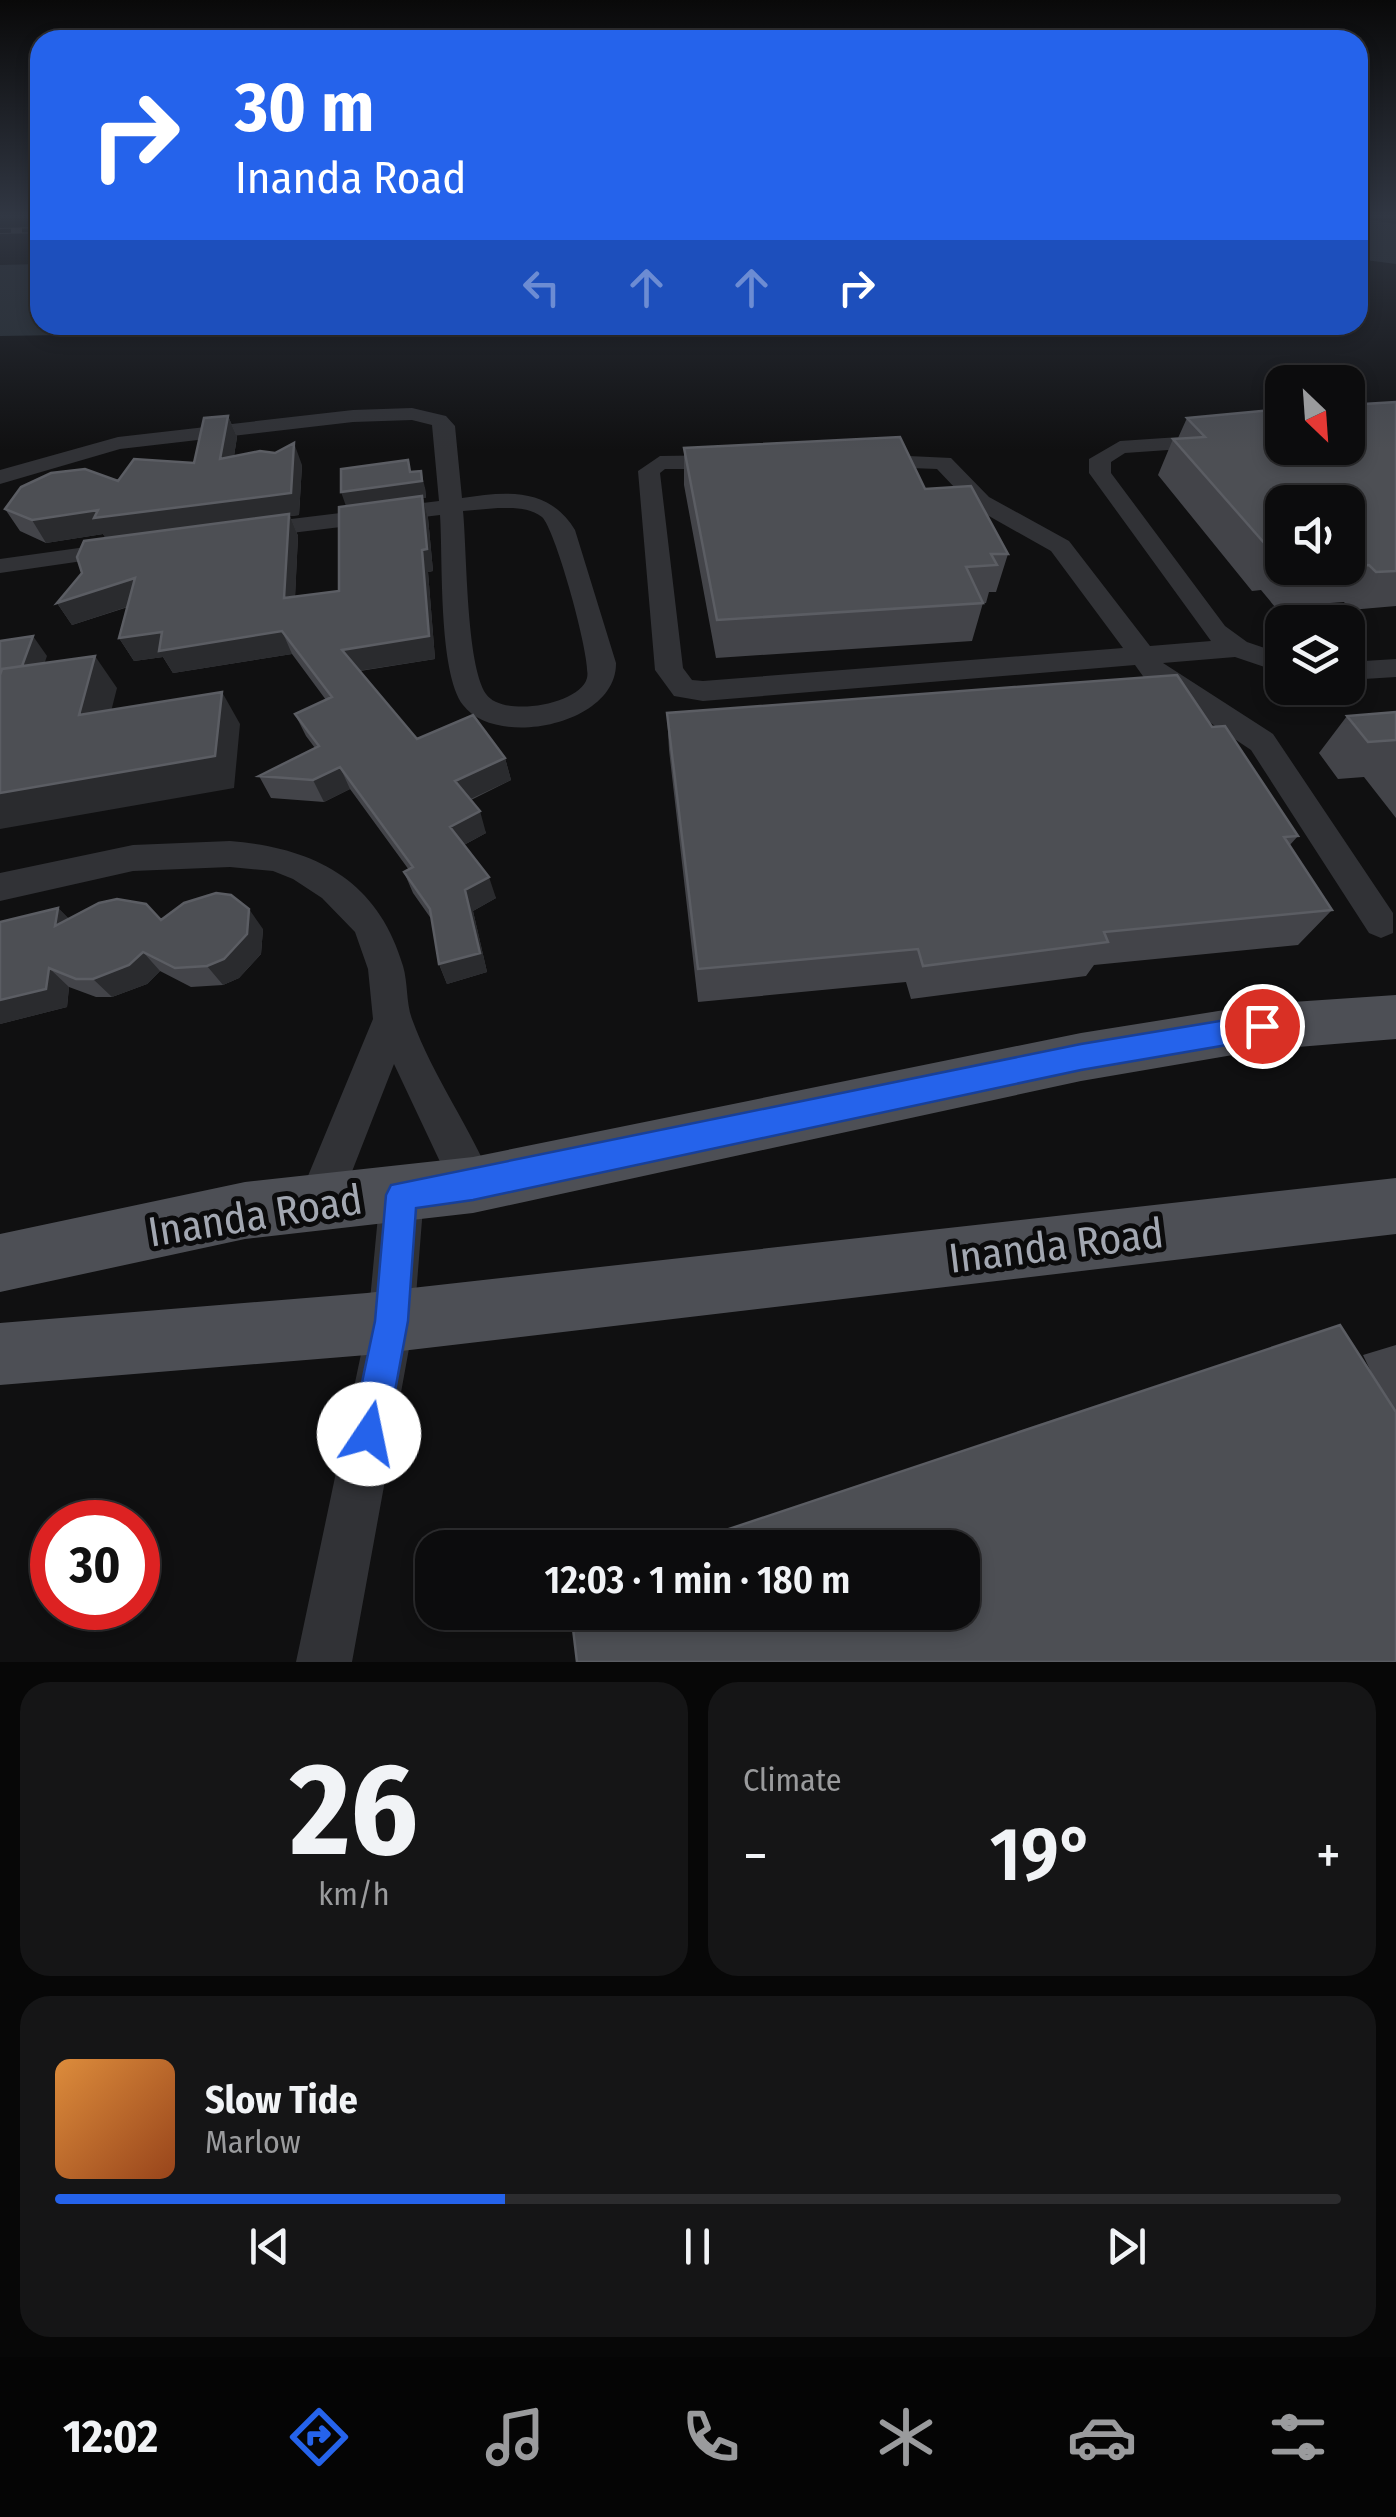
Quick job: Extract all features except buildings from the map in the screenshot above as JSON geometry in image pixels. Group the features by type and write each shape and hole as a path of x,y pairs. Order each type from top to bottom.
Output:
{"main road":[{"name":"Inanda Road","path":"0,1263 196,1218 320,1200 402,1195 473,1185 1081,1057 1262,1026 1396,1016"},
{"name":"Inanda Road","path":"0,1354 392,1321 1396,1206"}],"street":[{"path":"0,492 8,475 66,455 118,443 352,416 412,414 439,420 444,426 452,506 459,622 474,700 486,713 503,718 554,712 593,696 602,681 597,644 559,520 536,504 452,506 226,535"},
{"path":"1265,437 1120,447 1100,459 1100,473 1216,632 1236,648 1265,658"},
{"path":"844,461 930,460 946,465 981,502 1060,546 1155,672 1262,742 1381,924"},
{"path":"746,462 668,462 649,470 670,670 684,689 703,691 1236,648"},
{"path":"0,566 151,545"},
{"path":"1365,671 1396,668"},
{"path":"0,887 132,858 230,854 289,864 334,888 370,924 386,969 392,1019 473,1185"},
{"path":"320,1200 392,1019"},
{"path":"324,1662 392,1321 402,1195"}],"shaded area":[{"path":"0,296 30,296 30,335 78,335 0,336"}],"route":[{"path":"369,1434 392,1321 402,1195 473,1185 1081,1057 1262,1026"}]}
